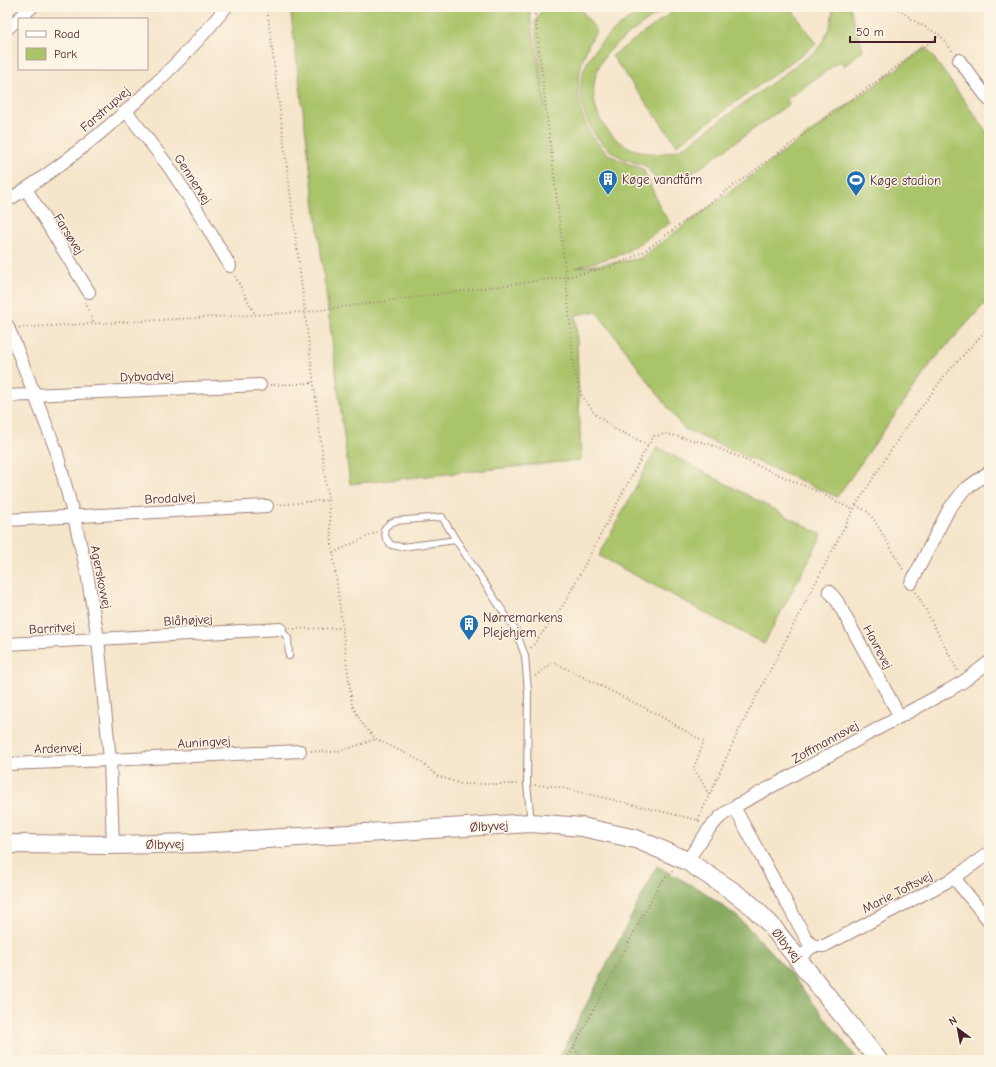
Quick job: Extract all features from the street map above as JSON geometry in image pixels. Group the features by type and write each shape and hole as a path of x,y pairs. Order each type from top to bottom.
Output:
{"street":[{"path":"20,18 32,7"},
{"name":"Farstrupvej","path":"7,201 76,153 126,111 208,30 226,7"},
{"path":"7,29 18,19"},
{"path":"959,60 989,100"},
{"name":"Gennervej","path":"126,111 169,167 196,208 230,266"},
{"name":"Farsøvej","path":"26,189 89,292"},
{"name":"Agerskovvej","path":"7,325 56,450 87,573 98,639 110,760 113,845"},
{"name":"Dybvadvej","path":"7,396 260,385"},
{"path":"911,583 949,509 964,490 989,472"},
{"name":"Brodalvej","path":"7,520 267,506"},
{"name":"Havrevej","path":"829,590 837,601 900,717"},
{"name":"Blåhøjvej","path":"98,639 280,629"},
{"name":"Barritvej","path":"7,644 98,639"},
{"name":"Zoffmannsvej","path":"687,861 709,829 720,817 964,681 989,662"},
{"name":"Auningvej","path":"110,760 300,751"},
{"name":"Ardenvej","path":"7,764 110,760"},
{"path":"734,808 807,940 813,946"},
{"name":"Ølbyvej","path":"7,844 113,845 198,843 531,824 582,827 636,839 687,861 731,890 750,905 770,924 878,1060"},
{"name":"Marie Toftsvej","path":"798,959 813,946 824,946 954,878 989,853"},
{"path":"954,878 989,921"}],"lane":[{"path":"456,540 402,547 391,545 386,538 384,529 395,521 442,517 516,631 525,656 528,692 527,784 531,824"},
{"path":"280,629 288,638 288,656"}],"path":[{"path":"267,7 352,705 363,725 376,739 417,759 438,776 461,784 527,784 554,786 698,820 709,829"},
{"path":"539,7 535,15 566,277 574,370 581,394 595,414 615,429 648,444"},
{"path":"895,7 916,22 940,35 959,60"},
{"path":"7,328 305,312 566,277 611,267 643,252 940,35"},
{"path":"230,266 256,315"},
{"path":"89,292 85,301 94,323"},
{"path":"698,820 738,732 853,510 904,430 946,374 989,327"},
{"path":"260,385 313,383"},
{"path":"525,656 564,604 648,444 654,436 667,434 709,444 816,491 853,510"},
{"path":"267,506 328,500"},
{"path":"333,553 384,529"},
{"path":"280,629 343,628"},
{"path":"527,682 553,662 655,713 704,742 692,769 700,778 709,795"},
{"path":"300,751 334,752 376,739"},
{"path":"567,1060 660,883 687,861"},
{"path":"574,1048 582,1060"}],"green space":[{"name":"Køge stadion","path":"290,7 529,7 545,108 535,23 543,7 579,7 597,31 591,40 584,58 578,86 579,100 587,126 594,139 604,150 622,161 643,169 660,208 670,223 623,254 575,268 639,259 926,47 989,135 989,299 933,361 837,497 684,429 596,311 576,315 581,460 350,484"},
{"path":"646,7 667,7 616,44 603,59 598,68 594,85 594,101 599,116 607,129 618,140 631,148 645,152 661,153 677,150 683,147 816,51 828,30 833,7 850,7 863,50 844,66 840,61 787,99 789,104 684,179 679,172 660,186 645,166 618,156 601,142 590,127 582,104 581,87 583,72 589,58 608,36"},
{"path":"679,7 790,7 816,44 677,145 612,56"},
{"path":"657,447 822,535 764,644 599,556"},
{"path":"657,866 704,892 739,918 785,967 858,1060 558,1060"}],"place":[{"name":"Køge vandtårn","path":"608,196"},
{"name":"Køge stadion","path":"856,197"},
{"name":"Nørremarkens Plejehjem","path":"469,641"}]}
